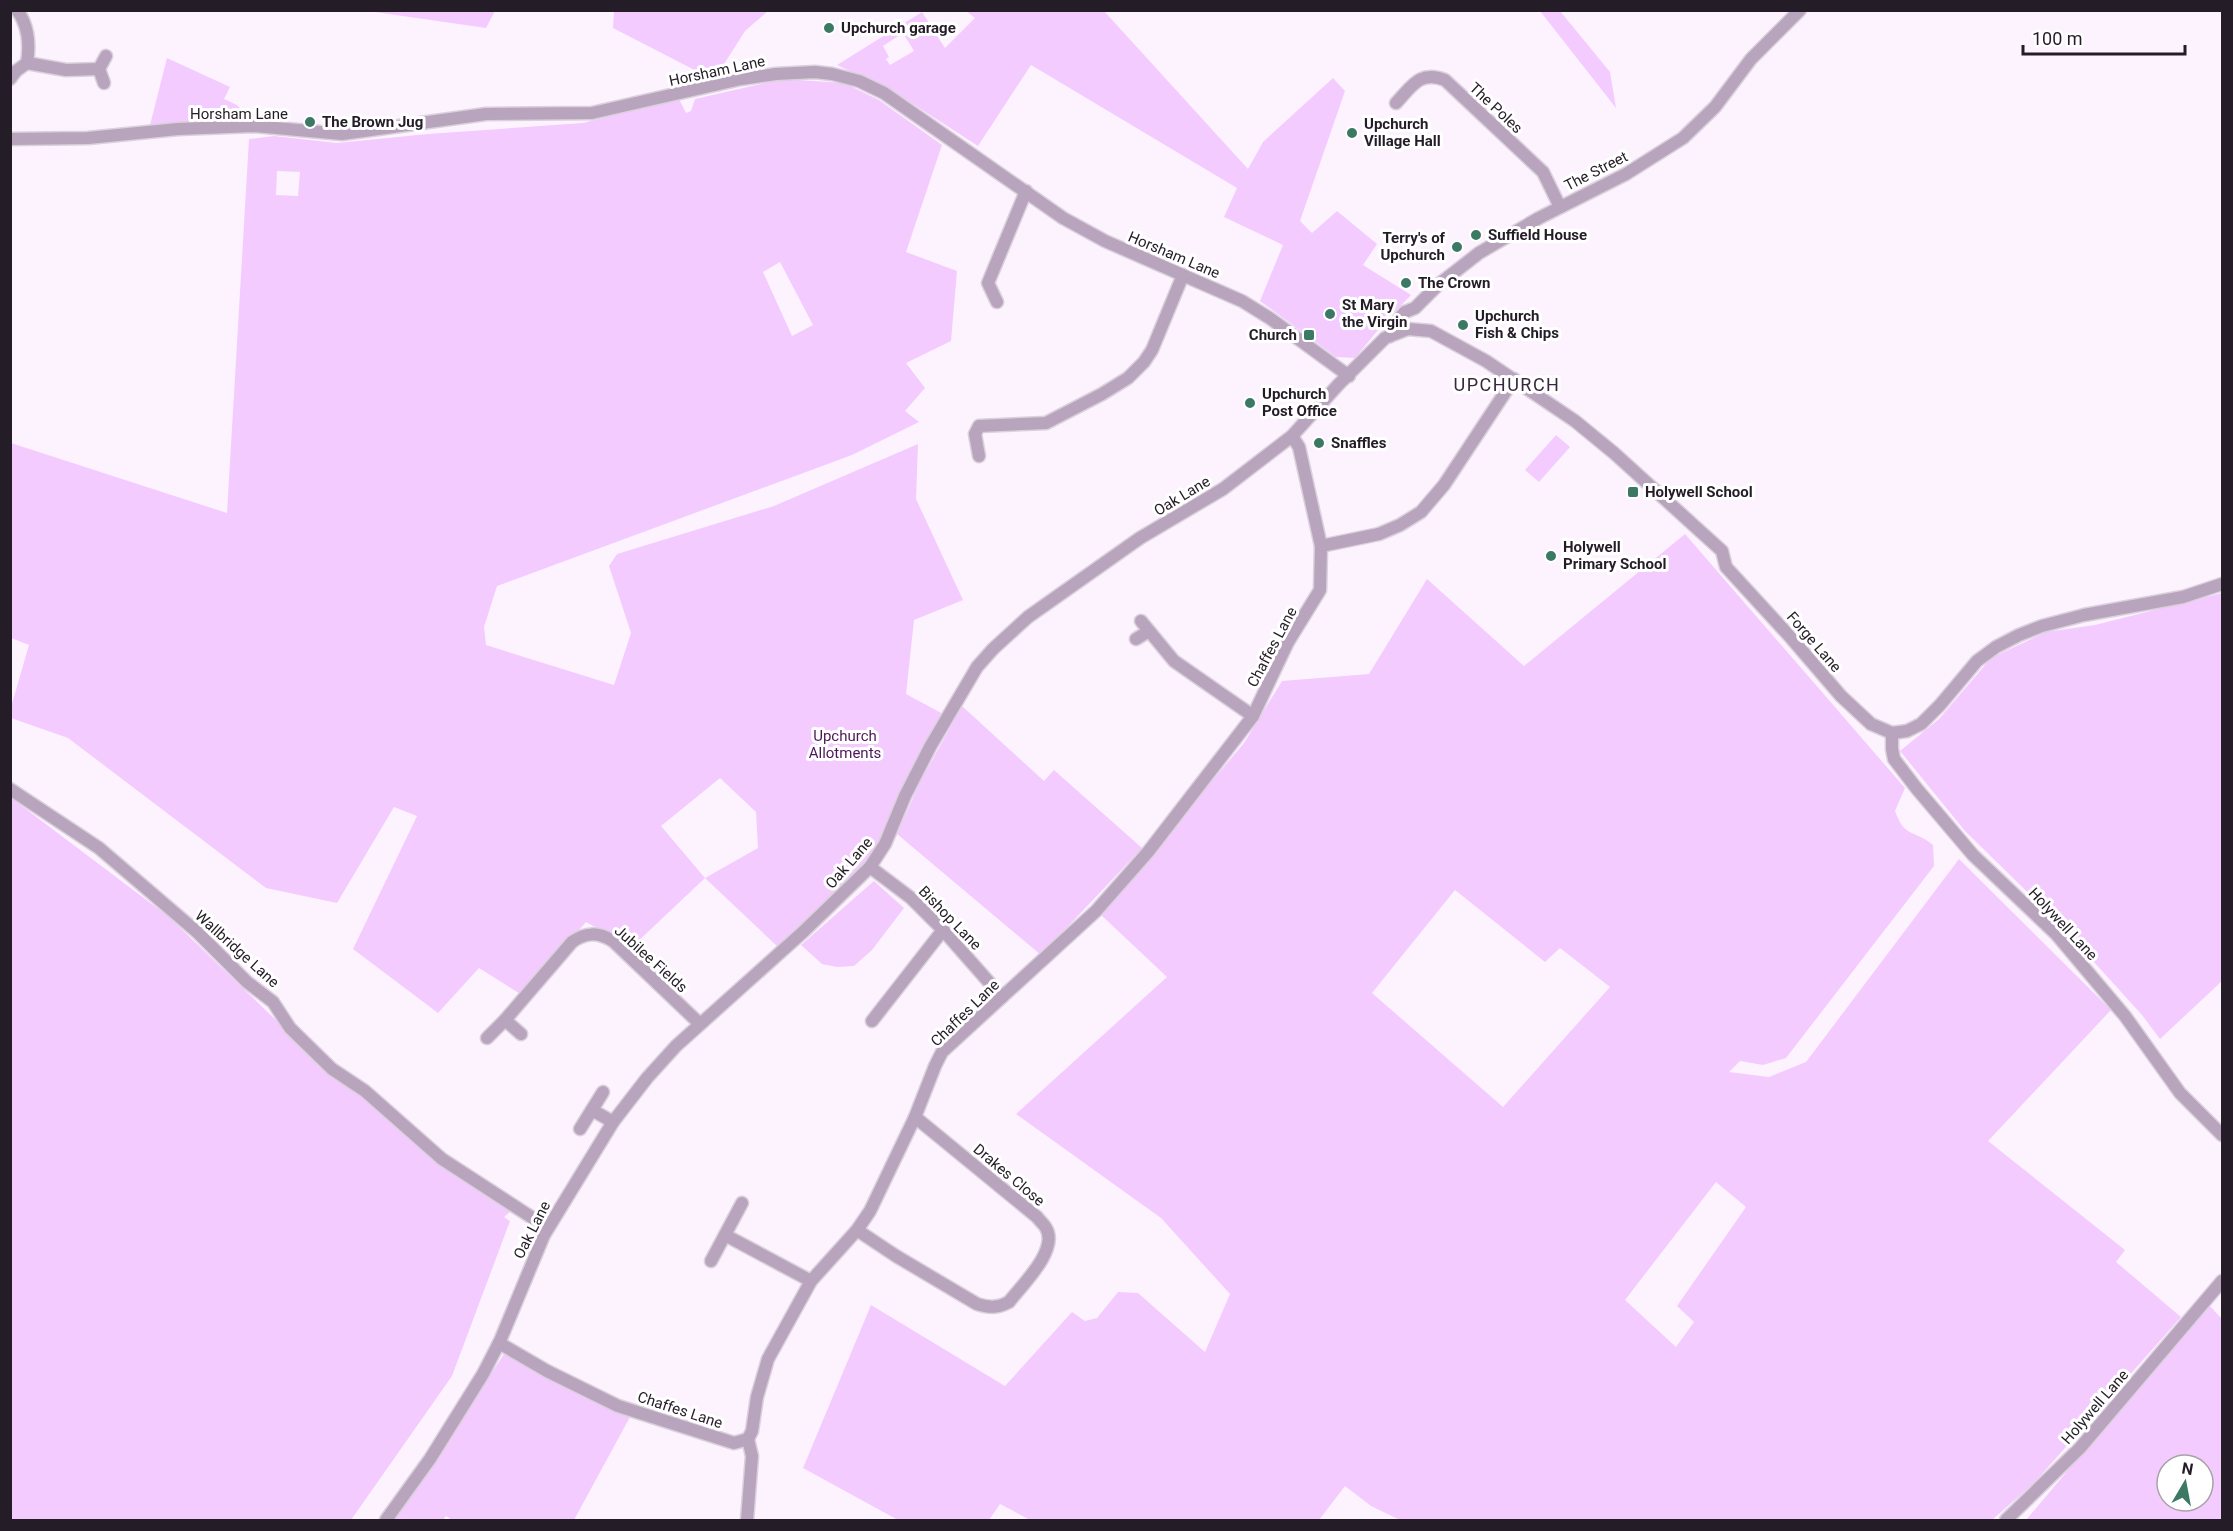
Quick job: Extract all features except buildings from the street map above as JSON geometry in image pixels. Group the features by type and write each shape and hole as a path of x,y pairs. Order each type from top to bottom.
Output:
{"street":[{"name":"The Street","path":"1390,336 1397,320 1407,311 1415,308 1442,281 1479,253 1560,207 1626,174 1683,138 1715,106 1751,59 1800,10"},
{"path":"10,79 27,63 30,47 22,12"},
{"path":"104,84 99,69 106,56"},
{"path":"27,63 66,70 99,69"},
{"name":"Horsham Lane","path":"10,139 88,138 178,129 253,126 342,134 486,114 592,113 741,79 776,74 815,72 850,78 877,89 1063,218 1246,303 1349,376"},
{"name":"The Poles","path":"1396,103 1422,77 1433,75 1444,80 1543,172 1560,207"},
{"path":"997,302 988,283 1026,191"},
{"path":"979,456 975,434 979,426 1044,424 1102,394 1135,372 1146,360 1154,346 1183,275"},
{"path":"1415,308 1415,328"},
{"name":"Oak Lane","path":"386,1521 430,1459 473,1390 499,1343 548,1228 613,1122 657,1066 870,867 885,844 905,796 930,747 977,667 1028,617 1140,538 1223,489 1292,436 1382,341 1415,328 1431,331"},
{"name":"Forge Lane","path":"1431,331 1514,379 1575,421 1614,453 1722,551 1726,567 1841,696 1871,724 1892,733"},
{"path":"1321,546 1383,533 1421,512 1444,485 1514,379"},
{"name":"Chaffes Lane","path":"499,1343 547,1371 618,1406 734,1443 748,1439 752,1431 757,1397 768,1359 811,1281 857,1230 870,1211 915,1117 942,1052 1096,911 1148,852 1253,716 1288,642 1320,590 1321,546 1301,454 1292,436"},
{"path":"1892,733 1904,732 1920,724 1941,705 1977,661 1996,647 2019,635 2042,626 2084,615 2183,597 2223,584"},
{"path":"1136,639 1145,626 1174,661 1253,716"},
{"name":"Holywell Lane","path":"1892,733 1894,759 1917,789 1972,855 2056,934 2125,1016 2180,1093 2223,1135"},
{"name":"Wallbridge Lane","path":"10,789 99,848 196,932 247,982 273,1002 290,1028 332,1069 366,1091 442,1159 548,1228"},
{"name":"Bishop Lane","path":"870,867 911,898 943,930 1002,997"},
{"path":"872,1021 943,930"},
{"name":"Jubilee Fields","path":"487,1038 572,942 585,934 602,935 613,941 700,1024"},
{"path":"505,1020 521,1034"},
{"path":"580,1129 603,1092"},
{"path":"592,1110 613,1122"},
{"name":"Drakes Close","path":"857,1230 977,1304 989,1308 1009,1302 1045,1256 1049,1238 1047,1228 915,1117"},
{"path":"711,1261 742,1203"},
{"path":"725,1235 811,1281"},
{"name":"Holywell Lane","path":"2006,1521 2080,1448 2223,1281"},
{"path":"747,1521 752,1456 748,1439"}],"green space":[{"path":"614,10 768,11 745,31 719,72 712,79 613,28"},
{"path":"368,11 495,11 486,28"},
{"path":"966,11 1104,11 1248,169 1263,142 1333,78 1345,91 1300,221 1312,233 1337,211 1377,244 1363,265 1411,295 1355,358 1336,357 1260,301 1283,245 1224,217 1237,188 1031,65 978,146 896,93 837,65 922,12 945,48 975,18","holes":["903,33 914,51 890,65 886,59 889,57 883,46"]},
{"path":"1540,11 1560,11 1610,72 1616,108"},
{"path":"167,58 230,87 224,99 237,105 253,122 150,125"},
{"name":"Upchurch Allotments","path":"782,79 844,83 879,100 942,145 906,252 957,271 951,341 906,363 925,388 905,411 919,422 852,455 497,586 484,627 486,645 614,685 631,633 609,566 617,554 774,506 918,444 916,499 963,600 914,620 906,694 943,714 878,847 868,861 778,947 705,878 632,947 586,922 522,995 479,968 438,1013 353,949 417,816 394,807 337,903 266,888 68,738 11,718 11,707 29,645 11,638 11,443 227,513 249,139 274,136 337,143 583,123 679,99 686,113 691,111 695,99","holes":["277,171 300,172 298,196 276,195","780,262 813,325 792,336 763,272","720,778 756,812 758,848 705,878 661,826"]},
{"path":"1556,435 1570,447 1539,482 1525,470"},
{"path":"1685,534 1905,788 1895,811 1906,830 1933,845 1934,866 1786,1058 1763,1065 1740,1061 1729,1072 1769,1077 1806,1062 1959,859 2111,1010 1988,1141 2125,1250 2116,1262 2181,1317 2034,1483 1992,1520 1400,1520 1371,1506 1345,1486 1319,1520 1030,1520 1000,1504 989,1520 898,1520 803,1468 871,1305 1005,1386 1072,1312 1085,1321 1097,1318 1118,1292 1138,1293 1205,1352 1230,1294 1161,1218 1016,1114 1167,977 1100,914 1244,743 1282,681 1369,674 1427,579 1524,666","holes":["1455,890 1545,962 1560,948 1610,987 1503,1107 1372,993","1716,1182 1746,1207 1677,1306 1694,1322 1676,1347 1625,1300"]},
{"path":"2222,593 2222,981 2160,1039 2142,1015 2054,918 1965,831 1900,751 1939,719 1991,658 2046,632 2095,625"},
{"path":"962,706 1044,781 1054,770 1142,848 1041,955 897,834 920,782"},
{"path":"10,797 169,917 333,1075 415,1144 511,1211 504,1217 510,1221 452,1376 351,1520 11,1520"},
{"path":"874,881 904,908 872,950 854,966 837,967 822,964 801,945"},
{"path":"2208,1304 2222,1319 2222,1520 2026,1520"},
{"path":"504,1354 630,1417 574,1520 452,1520 446,1516 443,1520 387,1520 470,1406"}],"place":[{"name":"Upchurch garage","path":"829,28"},
{"name":"The Brown Jug","path":"310,122"},
{"name":"Upchurch Village Hall","path":"1352,133"},
{"name":"Suffield House","path":"1476,235"},
{"name":"Terry's of Upchurch","path":"1457,247"},
{"name":"The Crown","path":"1406,283"},
{"name":"St Mary the Virgin","path":"1330,314"},
{"name":"Upchurch Fish & Chips","path":"1463,325"},
{"name":"Church","path":"1309,335"},
{"name":"Upchurch Post Office","path":"1250,403"},
{"name":"Snaffles","path":"1319,443"},
{"name":"Holywell School","path":"1633,492"},
{"name":"Holywell Primary School","path":"1551,556"}],"district":[{"name":"UPCHURCH","path":"1507,384"}]}
